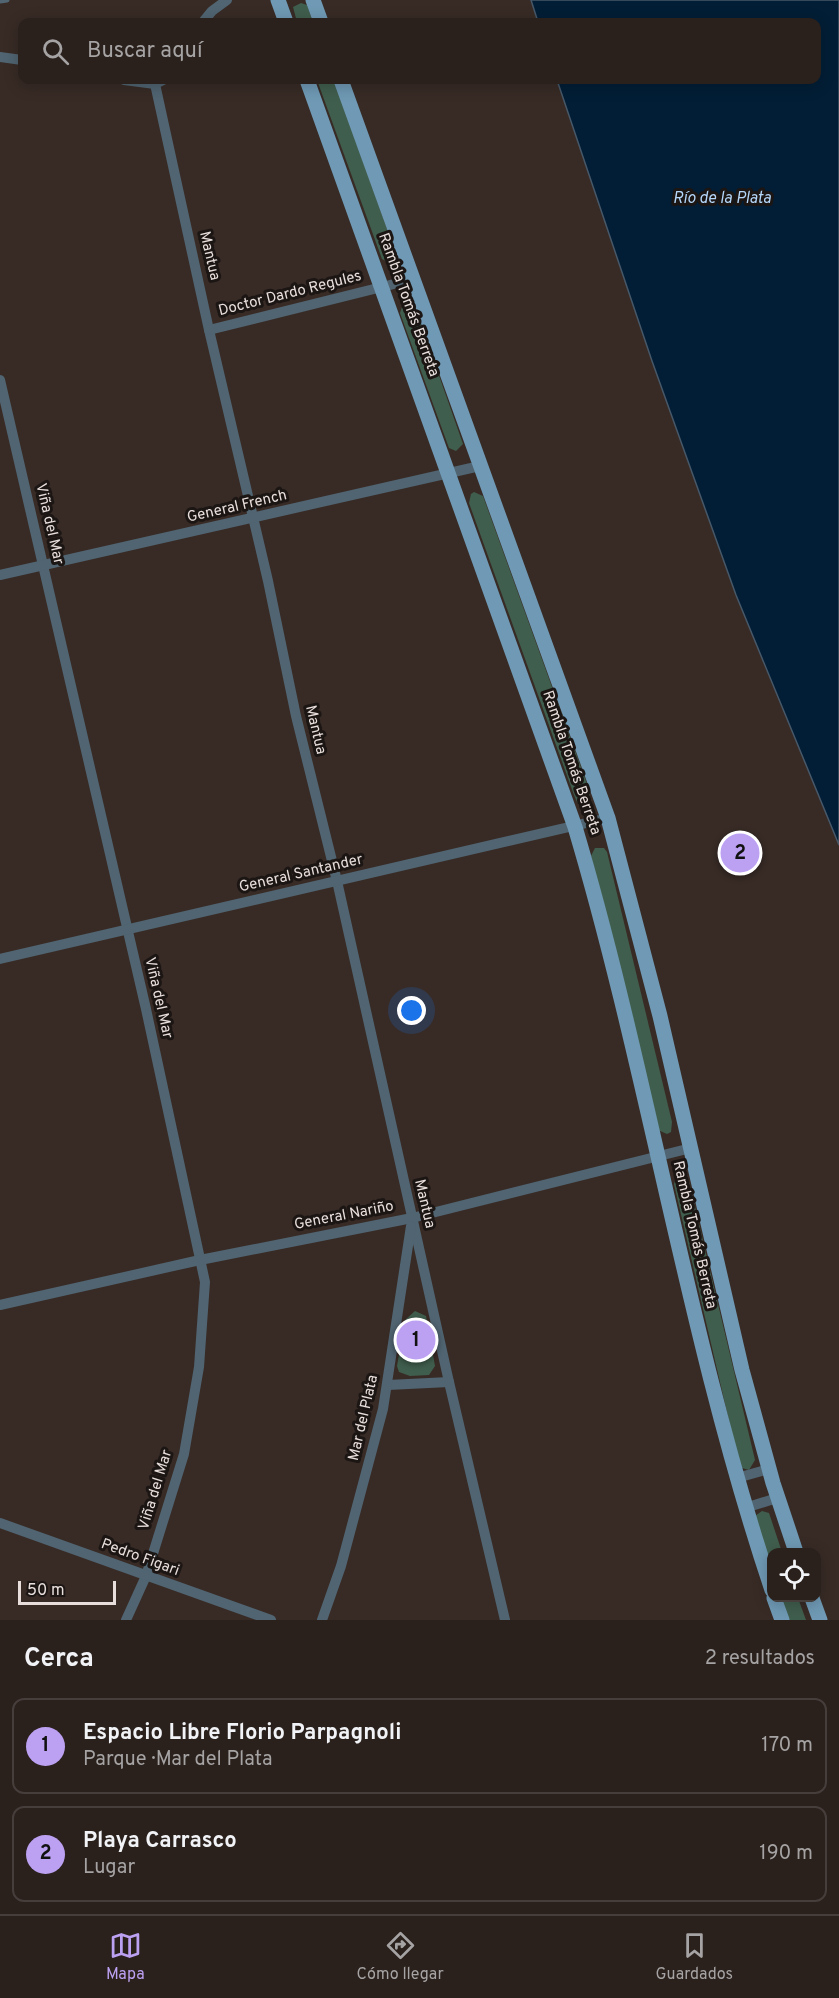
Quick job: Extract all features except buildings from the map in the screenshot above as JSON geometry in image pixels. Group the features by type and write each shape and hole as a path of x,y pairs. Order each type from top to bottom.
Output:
{"main road":[{"path":"278,0 285,18"},
{"path":"313,0 320,18"},
{"name":"Rambla Tomás Berreta","path":"308,84 575,827 597,900 687,1288 745,1508 767,1577"},
{"name":"Rambla Tomás Berreta","path":"342,84 608,818 641,939 742,1370 777,1498 795,1548"},
{"path":"775,1602 782,1620"},
{"path":"813,1602 820,1620"}],"street":[{"path":"206,18 227,0"},
{"path":"0,57 18,59"},
{"name":"Mantua","path":"159,84 208,330 505,1620"},
{"name":"Doctor Dardo Regules","path":"208,330 414,279"},
{"name":"Viña del Mar","path":"0,380 42,566 51,592 205,1282 199,1367 184,1454 146,1576 126,1620"},
{"name":"General French","path":"0,575 480,466"},
{"name":"General Santander","path":"0,959 608,818"},
{"name":"General Nariño","path":"0,1305 200,1260 412,1218 691,1148"},
{"name":"Mar del Plata","path":"322,1620 341,1566 388,1385 412,1218"},
{"path":"388,1385 449,1382"},
{"path":"737,1478 769,1469"},
{"path":"745,1508 777,1498"},
{"name":"Pedro Figari","path":"0,1523 271,1620"}],"lane":[{"path":"0,1 7,0"}],"green space":[{"path":"301,3 307,5 312,18 296,18 293,7"},
{"path":"318,84 335,84 396,254 390,263 382,259"},
{"path":"408,303 415,307 463,444 456,451 449,448 400,313 403,304"},
{"path":"474,492 483,496 590,792 588,804 583,806 577,802 574,795 469,503 471,494"},
{"path":"595,848 604,848 607,852 672,1122 671,1132 667,1134 658,1130 591,856"},
{"path":"681,1176 689,1182 755,1460 749,1470 742,1468 733,1438 674,1184 676,1178"},
{"path":"415,1311 426,1316 435,1366 429,1375 410,1376 399,1372 397,1366 405,1320"},
{"path":"762,1511 769,1513 781,1548 767,1548 767,1557 755,1516"},
{"path":"782,1602 799,1602 806,1620 789,1620"}],"water":[{"name":"Río de la Plata","path":"531,0 839,0 839,845 736,595 652,361 558,84 821,84 821,18 537,18"}],"place":[{"name":"Playa Carrasco","path":"740,853"},
{"name":"Espacio Libre Florio Parpagnoli","path":"416,1340"}]}
